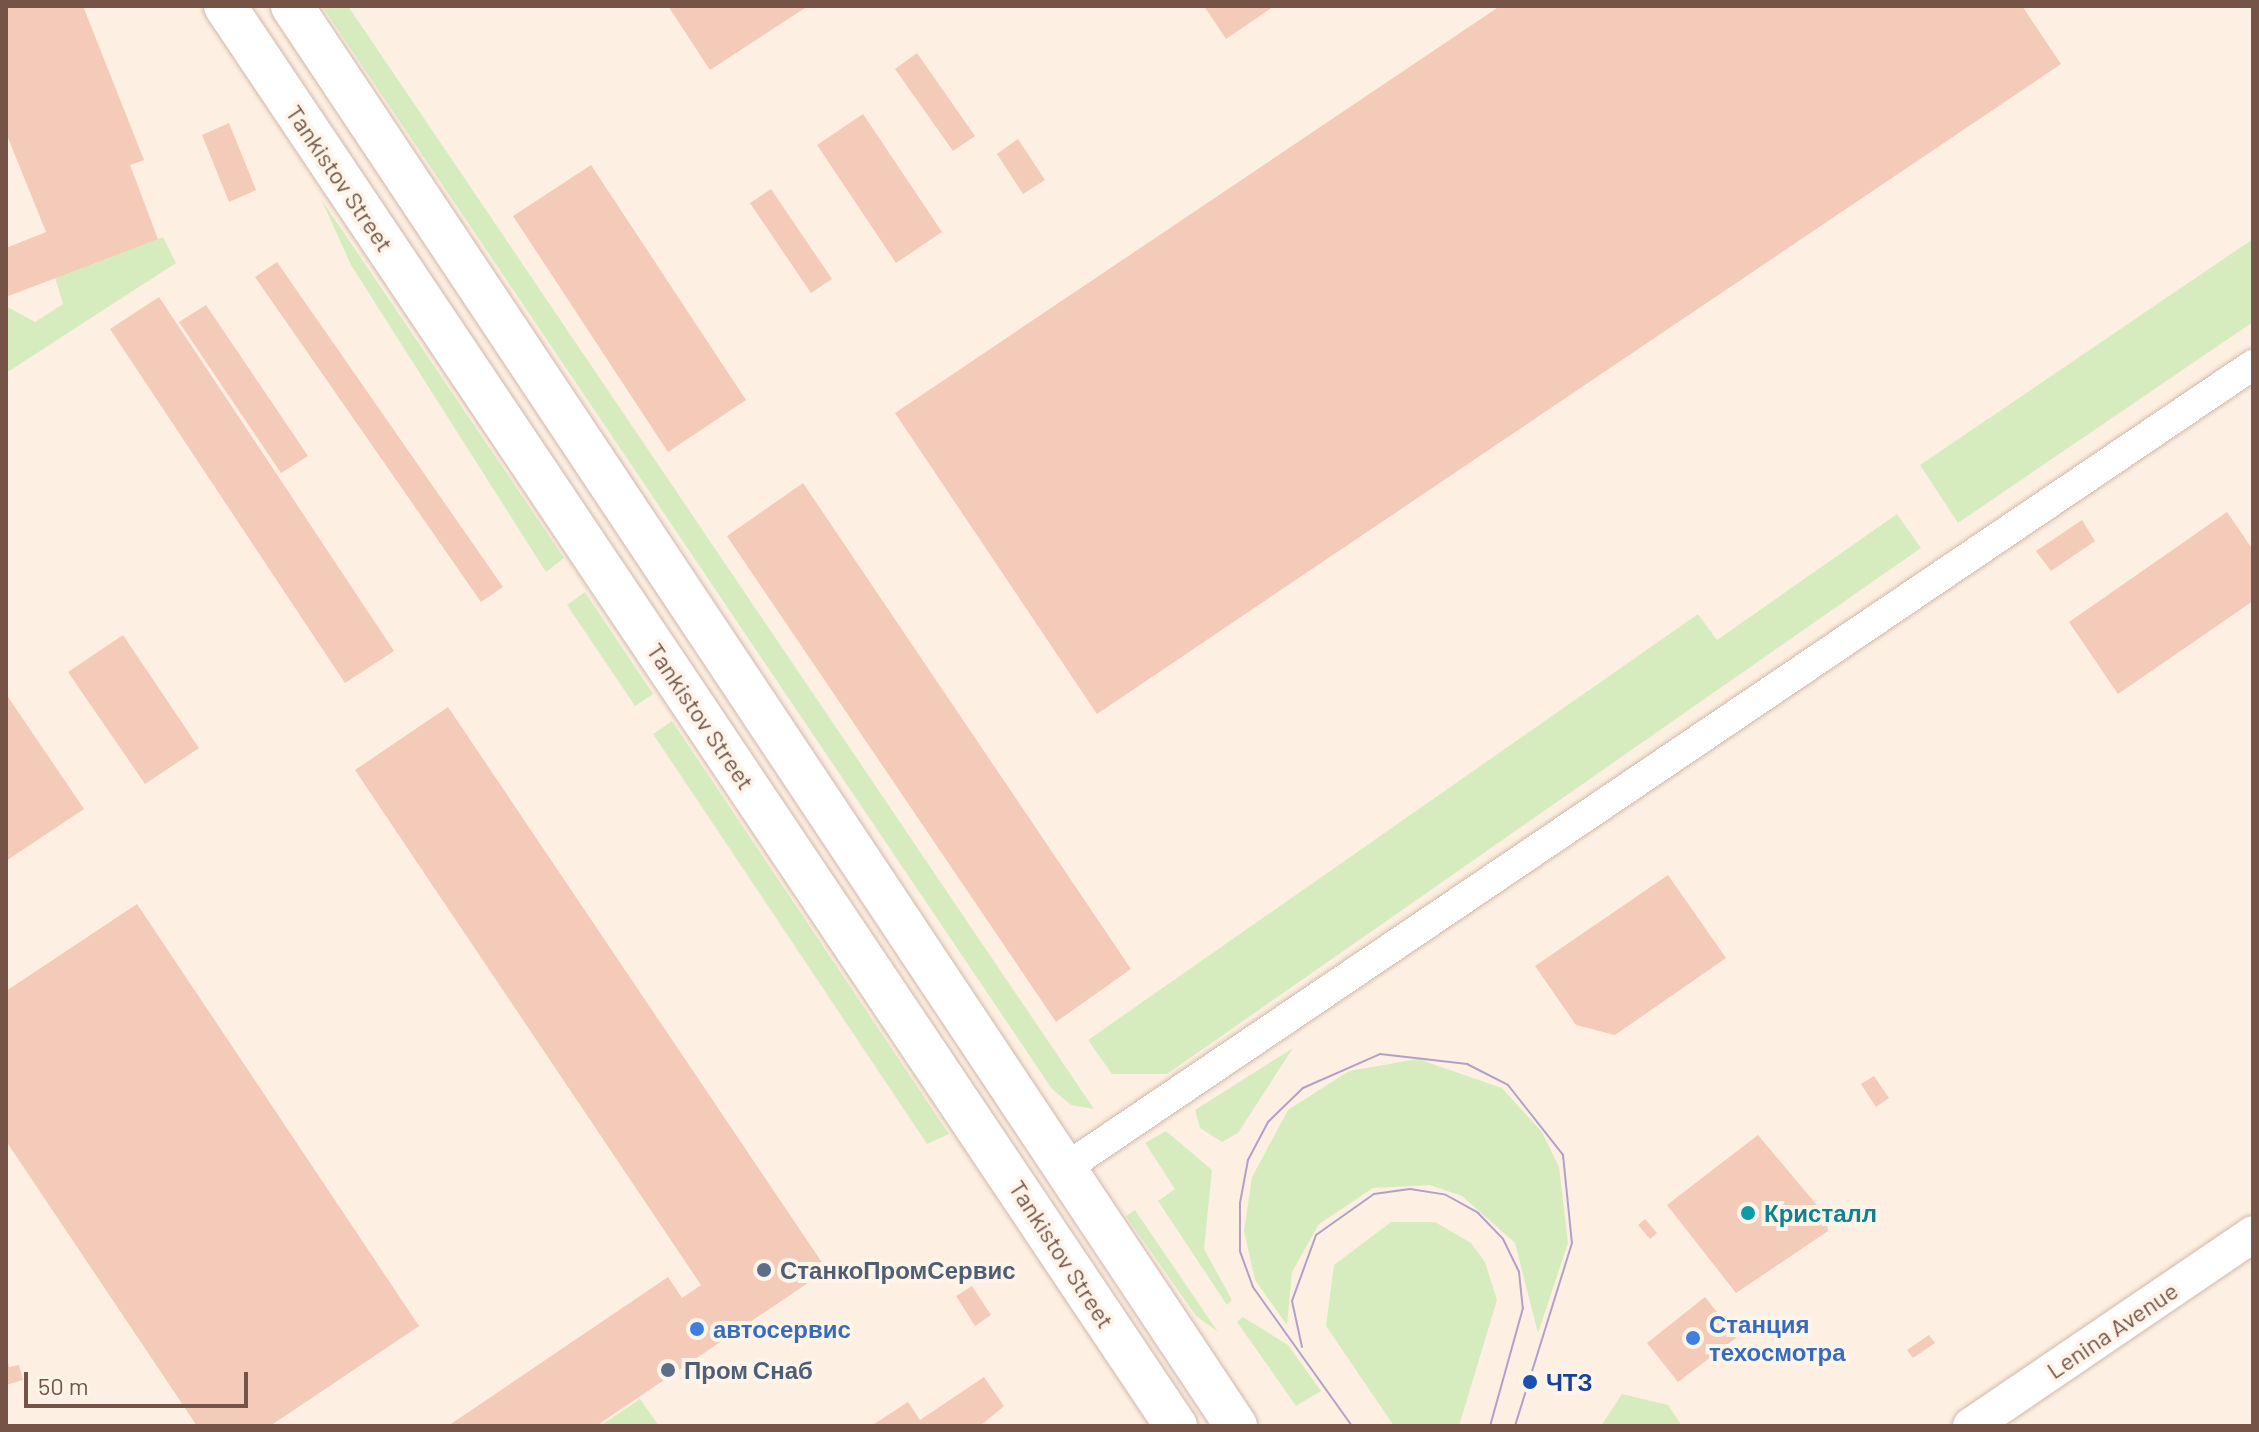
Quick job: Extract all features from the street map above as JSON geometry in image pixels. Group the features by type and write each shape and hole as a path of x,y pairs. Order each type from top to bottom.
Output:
{"main road":[{"name":"Tankistov Street","path":"225,6 1025,1196 1176,1426"},
{"name":"Tankistov Street","path":"292,6 1236,1426"},
{"path":"1025,1196 1064,1169"}],"street":[{"path":"1064,1169 2253,365"},
{"name":"Lenina Avenue","path":"1971,1426 2253,1234"}],"green space":[{"path":"322,6 348,6 1094,1109 1071,1105 1052,1089"},
{"path":"321,199 564,558 546,572 351,265"},
{"path":"163,237 176,263 6,373 6,306 35,322 63,304 55,277"},
{"path":"2253,239 2253,322 1958,523 1920,465"},
{"path":"1897,514 1921,548 1167,1074 1112,1074 1088,1040 1698,614 1717,640"},
{"path":"585,592 653,694 635,706 567,605"},
{"path":"672,721 949,1134 927,1144 653,734"},
{"path":"1293,1048 1238,1133 1222,1142 1200,1128 1195,1110"},
{"path":"1418,1059 1502,1088 1542,1132 1559,1167 1568,1243 1538,1333 1515,1243 1462,1196 1430,1185 1373,1188 1319,1224 1292,1272 1287,1325 1255,1280 1244,1231 1252,1177 1288,1110 1349,1071"},
{"path":"1166,1131 1212,1170 1204,1249 1232,1300 1227,1305 1158,1201 1175,1189 1145,1143"},
{"path":"1135,1210 1218,1332 1196,1316 1126,1216"},
{"path":"1391,1222 1435,1222 1471,1243 1485,1262 1497,1300 1459,1426 1394,1426 1326,1326 1334,1265"},
{"path":"1243,1317 1288,1345 1321,1391 1296,1406 1237,1322"},
{"path":"1622,1394 1668,1405 1682,1426 1601,1426"},
{"path":"640,1399 659,1426 600,1426"}],"building":[{"path":"6,6 83,6 144,160 130,165 158,239 6,297 6,248 46,232 6,133"},
{"path":"668,6 808,6 710,70"},
{"path":"1204,6 1274,6 1226,39"},
{"path":"1500,6 2022,6 2061,64 1097,714 895,413"},
{"path":"917,53 975,136 953,151 895,69"},
{"path":"863,114 942,232 896,263 817,145"},
{"path":"229,123 256,190 229,202 202,135"},
{"path":"1018,139 1045,180 1023,194 997,154"},
{"path":"591,165 746,400 668,452 513,216"},
{"path":"771,189 832,279 811,293 750,203"},
{"path":"277,262 503,587 481,602 255,277"},
{"path":"159,297 394,651 345,683 110,329"},
{"path":"206,305 308,456 281,473 179,322"},
{"path":"803,483 1131,969 1056,1022 727,536"},
{"path":"2227,512 2253,550 2253,601 2118,694 2069,622"},
{"path":"2082,520 2095,541 2051,571 2036,551"},
{"path":"123,635 199,748 145,784 68,672"},
{"path":"6,694 84,809 6,861"},
{"path":"448,707 827,1270 596,1426 448,1426 668,1277 682,1298 701,1285 355,770"},
{"path":"1668,875 1726,958 1615,1035 1576,1025 1535,966"},
{"path":"137,904 419,1326 270,1426 197,1426 6,1141 6,991"},
{"path":"1874,1076 1889,1098 1876,1107 1861,1084"},
{"name":"Кристалл","path":"1758,1135 1826,1216 1828,1231 1736,1293 1667,1205"},
{"path":"1645,1219 1657,1233 1650,1239 1638,1225"},
{"path":"972,1286 991,1315 975,1326 956,1296"},
{"path":"1705,1297 1737,1337 1678,1382 1647,1343"},
{"path":"1929,1335 1935,1343 1913,1358 1907,1350"},
{"path":"7,1359 9,1367 19,1365 23,1380 6,1385"},
{"path":"984,1377 1004,1406 980,1426 871,1426 908,1402 920,1420"}],"tram line":[{"path":"1352,1426 1253,1287 1240,1251 1240,1203 1248,1160 1268,1122 1303,1088 1380,1054 1467,1064 1508,1085 1563,1155 1572,1243 1515,1426"},
{"path":"1302,1347 1292,1301 1316,1235 1374,1194 1410,1189 1446,1195 1478,1213 1503,1239 1519,1272 1523,1308 1490,1426"}],"place":[{"name":"Кристалл","path":"1748,1213"},
{"name":"СтанкоПромСервис","path":"764,1270"},
{"name":"автосервис","path":"697,1329"},
{"name":"Станция техосмотра","path":"1693,1338"},
{"name":"Пром Снаб","path":"668,1370"},
{"name":"ЧТЗ","path":"1530,1382"}]}
